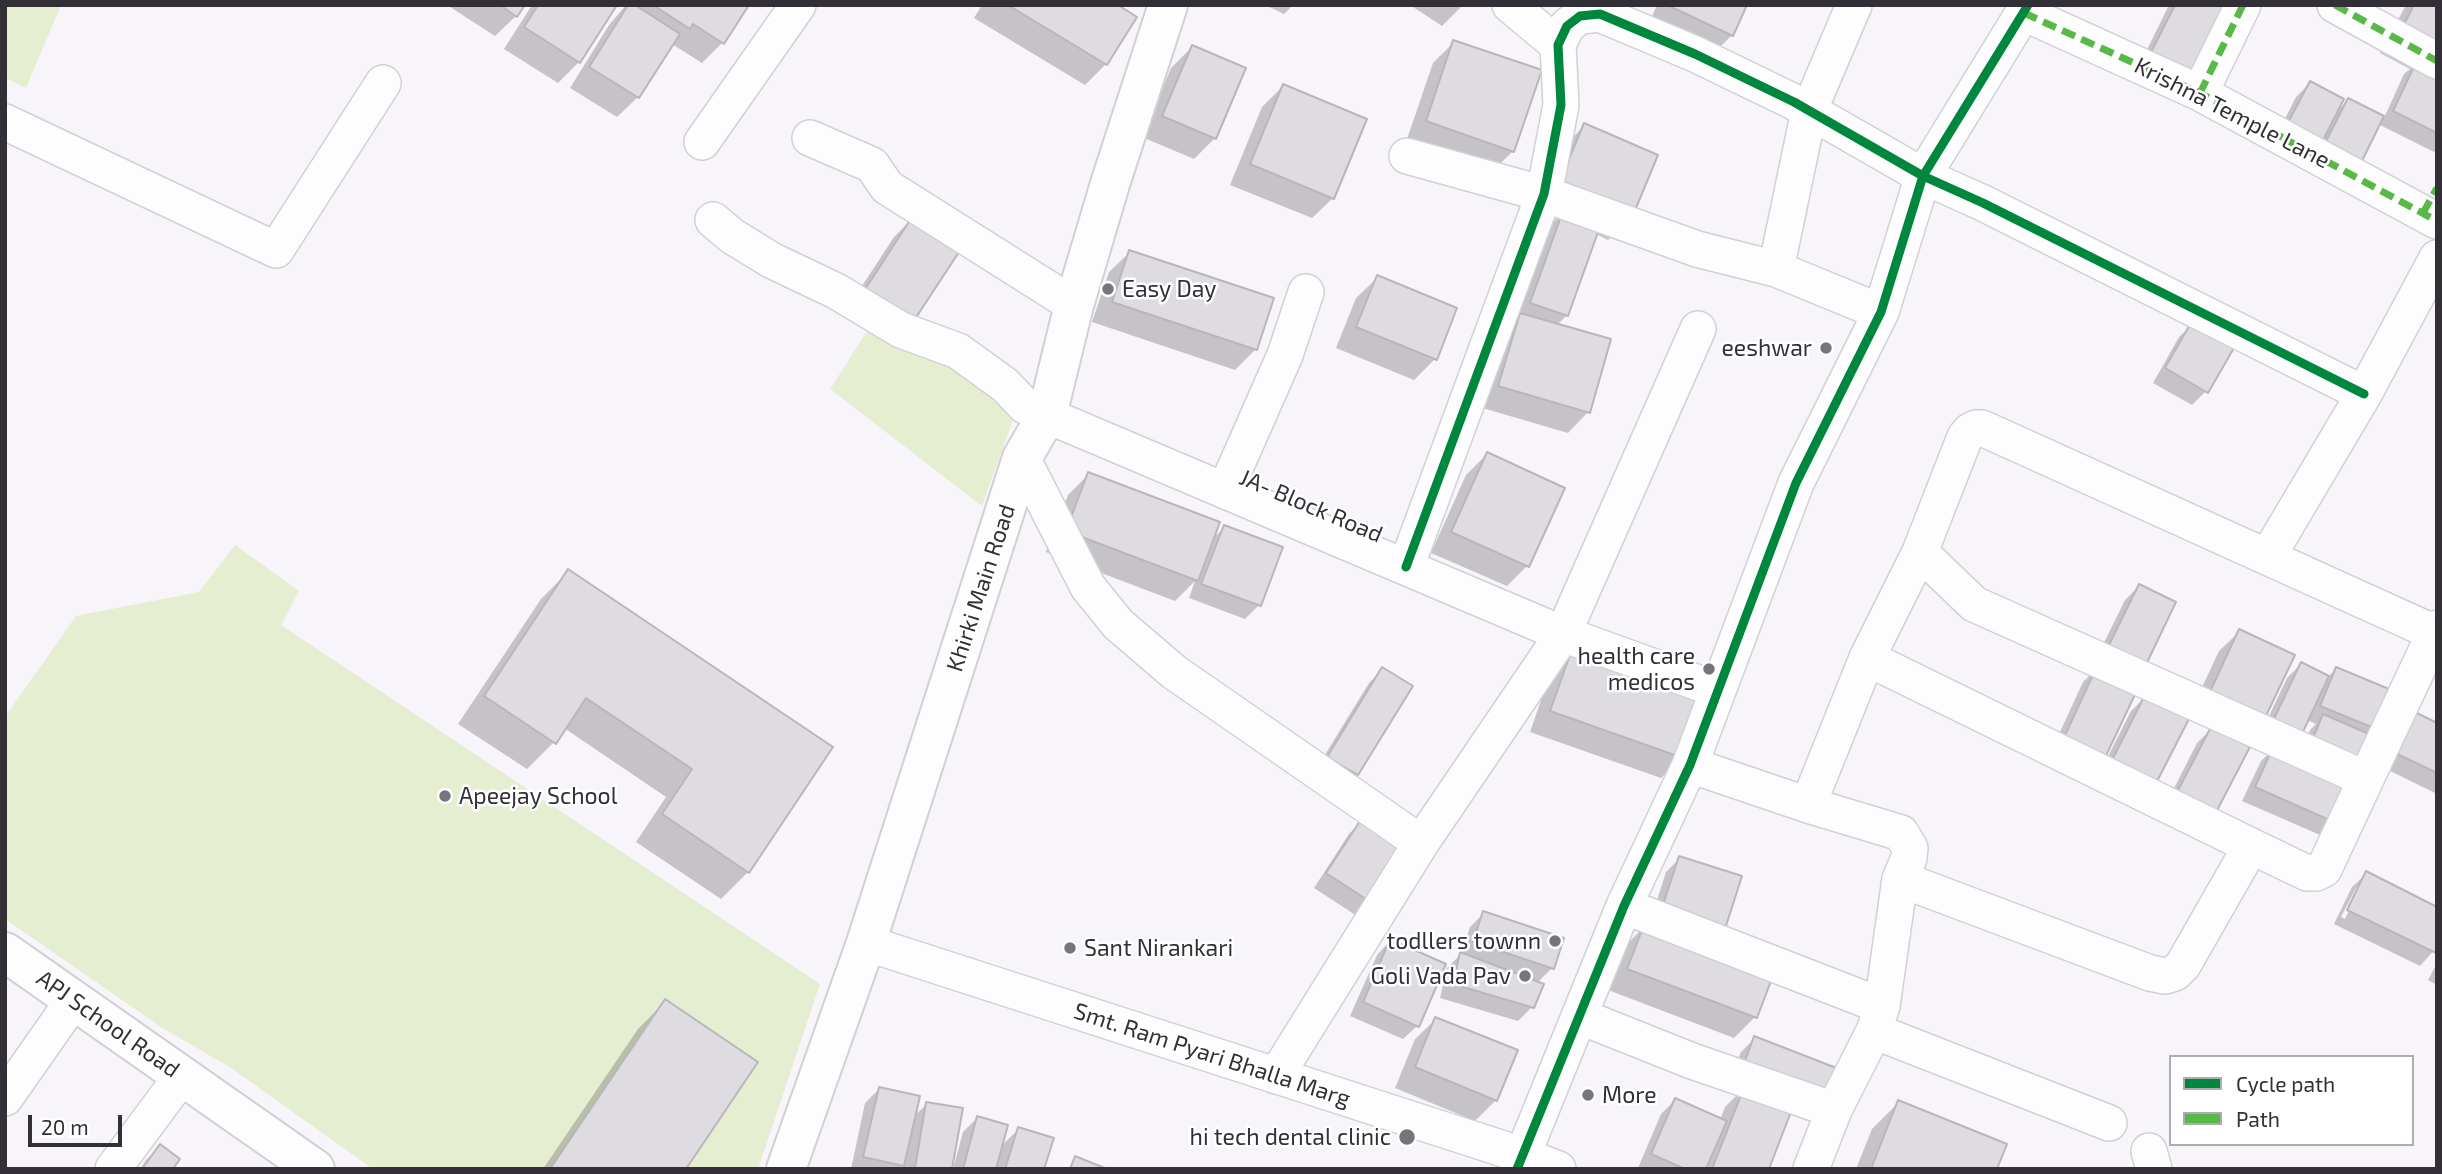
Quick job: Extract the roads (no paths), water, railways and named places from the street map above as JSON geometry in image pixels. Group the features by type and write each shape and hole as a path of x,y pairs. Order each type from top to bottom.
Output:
{"street":[{"path":"702,142 798,5"},
{"path":"1510,5 1558,45"},
{"path":"1776,269 1809,111 1854,5"},
{"path":"2200,93 2243,5"},
{"path":"2335,5 2437,61"},
{"name":"Khirki Main Road","path":"786,1169 866,943 1022,458 1047,415 1074,305 1161,8"},
{"path":"1520,1162 1624,906 1690,765 1796,483 1881,312 1923,176 2026,9"},
{"name":"Krishna Temple Lane","path":"2026,9 2432,207"},
{"path":"1406,567 1544,194 1561,105 1558,45 1567,26 1580,16 1600,14 1695,54 1809,111 1923,176 2364,394"},
{"path":"5,122 276,250 383,83"},
{"path":"810,138 872,166 887,187 1074,305"},
{"path":"1407,156 1544,194 1697,249 1776,269 1881,312"},
{"name":"JA- Block Road","path":"713,220 732,236 771,260 836,292 901,330 958,351 1005,385 1025,406 1563,634 1718,690"},
{"path":"2268,556 2364,394 2437,258"},
{"path":"1225,491 1285,355 1306,292"},
{"path":"1276,1076 1421,843 1563,634 1698,329"},
{"path":"1808,805 1867,658 1920,552 1965,436 1976,428 1982,428 2268,556 2331,588 2436,630 2324,869 2316,873 2307,873 1867,658"},
{"path":"1022,458 1088,587 1118,624 1174,672 1421,843"},
{"path":"1920,552 1974,604 2366,779"},
{"path":"1690,765 1901,833 1910,848 1909,858 1900,879 1878,1018 1834,1110 1811,1169"},
{"path":"1900,879 2150,973 2165,976 2175,973 2183,965 2251,846"},
{"path":"1624,906 2109,1123"},
{"name":"Smt. Ram Pyari Bhalla Marg","path":"866,943 1276,1076 1520,1162 1558,1169"},
{"name":"APJ School Road","path":"5,952 315,1169"},
{"path":"5,1097 74,1000"},
{"path":"1579,1016 1692,1061 1834,1110"},
{"path":"113,1169 182,1076"}],"place":[{"name":"Easy Day","path":"1108,289"},
{"name":"eeshwar","path":"1826,348"},
{"name":"health care medicos","path":"1709,669"},
{"name":"Apeejay School","path":"445,796"},
{"name":"todllers townn","path":"1555,941"},
{"name":"Sant Nirankari","path":"1070,948"},
{"name":"Goli Vada Pav","path":"1525,976"},
{"name":"More","path":"1588,1095"},
{"name":"hi tech dental clinic","path":"1407,1137"}]}
